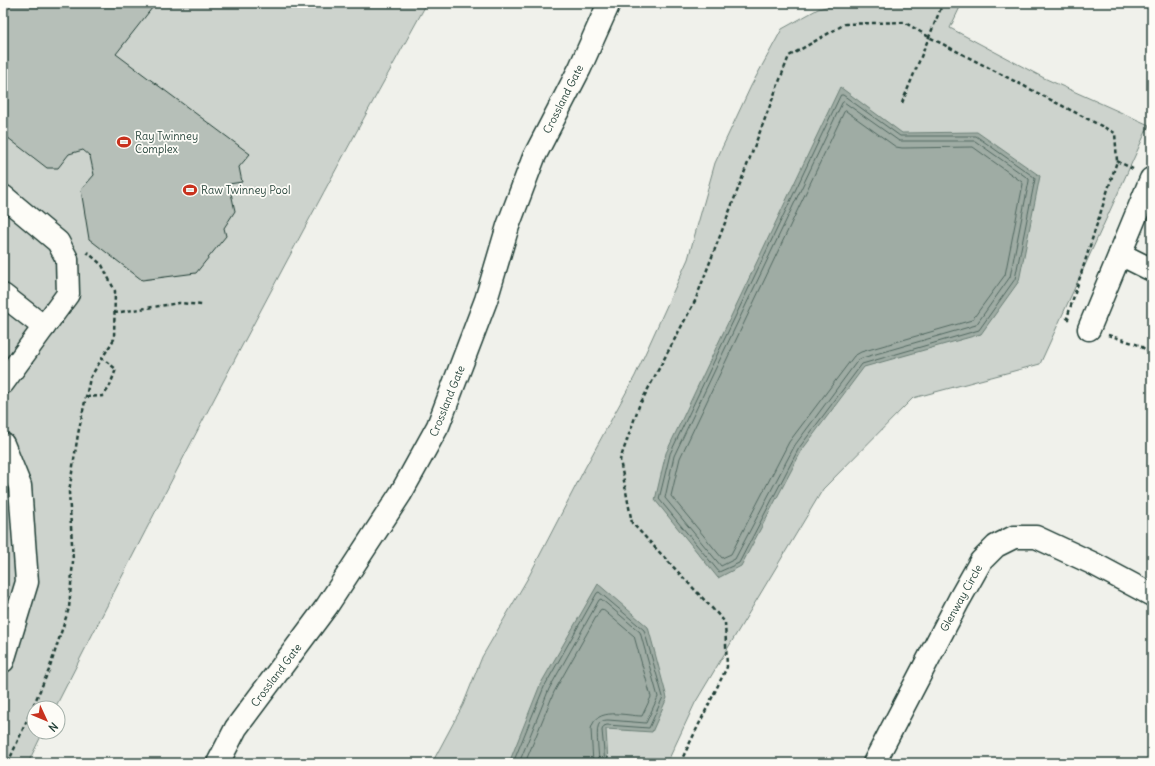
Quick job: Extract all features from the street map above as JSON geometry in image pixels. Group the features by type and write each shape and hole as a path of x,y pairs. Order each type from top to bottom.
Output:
{"street":[{"name":"Crossland Gate","path":"218,763 236,728 332,600 401,493 438,426 486,300 508,226 534,157 580,68 609,3"},
{"path":"1090,329 1151,179"},
{"path":"3,196 58,242 67,259 68,294 3,383"},
{"path":"1120,254 1152,270"},
{"path":"3,295 44,327"},
{"path":"3,444 20,486 27,582 3,661"},
{"name":"Glenway Circle","path":"874,763 981,561 996,546 1014,537 1036,537 1092,563 1152,595"}],"path":[{"path":"902,103 943,3"},
{"path":"680,763 726,667 725,622 632,523 620,460 639,406 695,301 789,56 845,24 904,22 929,37 1115,133 1117,161 1067,318 1090,329 1139,345 1152,354"},
{"path":"8,763 49,670 69,608 73,560 69,492 78,434 90,378 114,339 115,291 102,265 87,251"},
{"path":"114,313 179,303 202,305"},
{"path":"86,397 103,396 109,388 116,369 102,358"}],"shaded area":[{"path":"3,3 427,3 331,178 238,354 59,700 26,700 26,740 39,740 28,763 3,763"},
{"path":"842,3 962,3 950,28 1044,78 1149,125 1040,364 913,398 823,489 695,703 667,763 432,763 463,705 482,657 529,576 635,376 688,259 715,163 751,86 782,29 818,9"}],"water":[{"path":"840,87 902,133 977,132 1040,176 1019,281 981,334 864,367 802,450 741,566 718,578 655,500 666,453"},
{"path":"598,584 648,627 667,698 652,732 606,729 608,763 509,763 540,685"}],"building":[{"name":"Ray Twinney Complex","path":"3,3 156,3 116,54 250,154 239,167 242,182 229,184 235,211 224,228 226,236 196,273 142,280 89,239 81,190 94,175 90,156 83,150 69,154 58,168 47,168 3,134"}],"place":[{"name":"Ray Twinney Complex","path":"124,142"},
{"name":"Raw Twinney Pool","path":"190,190"}]}
